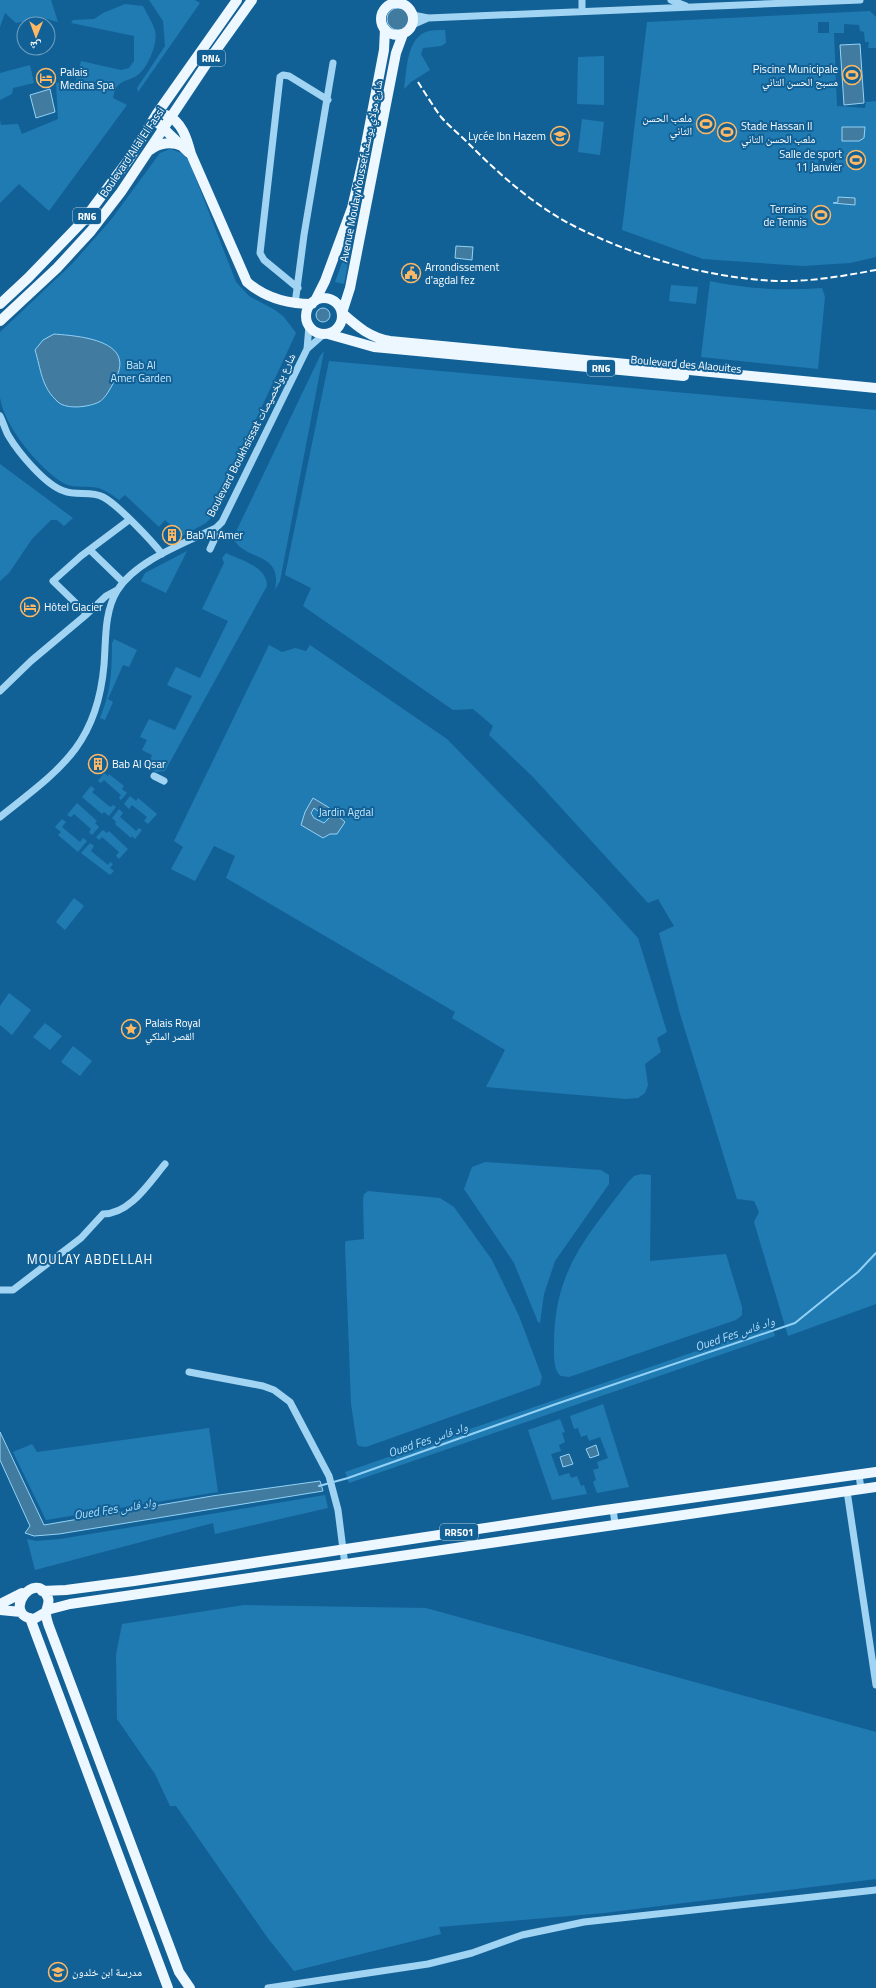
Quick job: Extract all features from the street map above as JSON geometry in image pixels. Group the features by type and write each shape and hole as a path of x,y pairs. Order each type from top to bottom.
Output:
{"main road":[{"name":"Boulevard Allal El Fassi","path":"0,304 28,278 83,221 129,160 156,114 237,0"},
{"name":"Boulevard Allal El Fassi","path":"0,321 57,268 91,230 148,151 252,0"},
{"path":"410,0 412,17 403,34 393,34 385,29 382,17 384,10 392,2 402,3 412,17"},
{"name":"Avenue Moulay Youssef شارع مولاي يوسف","path":"313,302 346,229 358,188 384,50 385,29"},
{"name":"Avenue Moulay Youssef شارع مولاي يوسف","path":"342,313 350,288 396,53 403,34"},
{"path":"156,114 171,117"},
{"name":"RN6","path":"156,114 163,129 187,150"},
{"name":"RN6","path":"171,117 176,120 184,134 187,150 247,282 263,294 295,304 313,302 320,299 332,300 336,303 342,313"},
{"path":"148,151 159,144 166,143 187,150"},
{"path":"308,323 306,315 313,302"},
{"name":"RN6","path":"295,304 313,330 326,334"},
{"path":"326,334 338,329 341,324 342,313"},
{"name":"Boulevard des Alaouites","path":"342,313 370,336 390,341 876,388"},
{"name":"Boulevard des Alaouites","path":"326,334 374,347 876,394"},
{"name":"RR501","path":"22,1593 34,1588 42,1591 81,1589 342,1551 613,1509 876,1472"},
{"path":"822,1480 827,1494"},
{"name":"RR501","path":"30,1618 39,1618 46,1611 70,1604 876,1487"},
{"path":"42,1591 48,1599 46,1611 50,1628 179,1972 190,1988"},
{"path":"0,1604 22,1593"},
{"path":"21,1612 18,1602 22,1593"},
{"path":"0,1610 21,1612 30,1618 168,1988"}],"street":[{"path":"582,0 582,11"},
{"path":"671,0 690,7"},
{"path":"412,17 428,18 690,7 742,2 860,0"},
{"path":"295,304 304,235 328,100 333,63"},
{"path":"298,288 264,260 260,253 280,77 283,74 289,76 328,100"},
{"path":"307,349 308,323"},
{"path":"307,349 326,334"},
{"name":"Boulevard Boukhsissat شارع بولخصيصات","path":"0,817 56,772 66,762 85,735 100,695 108,615 111,601 117,590 135,570 162,554 216,528 222,522 307,349"},
{"path":"0,416 8,435 22,456 47,480 64,491 102,497 154,543 162,554"},
{"path":"87,614 53,581 81,556 129,520"},
{"path":"210,549 216,536"},
{"path":"90,550 123,582"},
{"path":"0,691 31,661 106,596 117,590"},
{"path":"154,776 164,781"},
{"path":"0,1290 13,1290 81,1238 103,1214 114,1214 134,1200 165,1164"},
{"path":"189,1372 253,1383 274,1390 290,1402 329,1476 333,1490 345,1565"},
{"path":"858,1475 861,1489"},
{"path":"847,1491 876,1685"},
{"path":"613,1509 615,1524"},
{"path":"268,1988 428,1964 472,1953 522,1935 584,1922 876,1890"}],"green space":[{"path":"0,0 51,0 58,22 56,21 56,16 16,16 16,23 5,13 0,27"},
{"path":"149,0 195,0 200,3 138,92 137,88 165,46 163,21"},
{"path":"125,4 143,6 153,25 156,36 150,59 141,72 137,76 120,83 117,86 113,98 127,105 49,211 19,184 0,203 0,120 1,125 18,124 22,134 58,119 56,83 76,81 81,61 121,70 129,68 134,61 134,36 71,23 73,20 94,19 103,13"},
{"name":"Stade Hassan II ملعب الحسن التاني","path":"870,11 876,17 876,48 868,48 869,42 865,42 864,32 860,31 859,25 844,24 844,33 834,33 837,106 865,108 866,102 876,101 876,257 850,263 803,266 703,259 622,230 647,22","holes":["818,22 829,22 829,33 818,33","835,153 836,166 818,167 819,154"]},
{"path":"445,30 446,43 441,46 423,48 421,54 430,70 411,82 404,89 409,55 416,40 421,34 429,31"},
{"path":"604,56 604,105 577,104 578,57"},
{"path":"30,65 34,83 13,88 12,94 0,100 0,73"},
{"path":"582,119 604,122 600,155 578,152"},
{"name":"Bab Al Amer Garden","path":"170,149 182,153 189,161 236,282 249,296 275,310 284,317 296,333 210,519 206,523 182,536 165,520 159,527 125,495 119,500 103,490 92,487 68,485 55,477 34,458 15,433 3,408 0,397 0,332 72,264 110,221 160,153"},
{"path":"351,238 353,238 344,284 335,282"},
{"path":"710,281 766,289 822,288 825,297 818,369 701,357"},
{"path":"671,285 698,287 696,304 669,301"},
{"path":"324,351 280,581 275,590 276,578 274,569 262,558 239,546 233,538 320,356"},
{"path":"329,361 876,410 876,1304 788,1336 754,1222 759,1212 754,1201 737,1199 680,1014 659,933 674,926 658,899 648,903 533,777 489,735 493,726 473,709 453,710 303,606 311,588 285,575"},
{"path":"0,464 73,518 64,526 57,520 51,520 32,539 9,573 0,581"},
{"path":"187,551 166,593 141,581 145,573"},
{"path":"226,553 245,561 263,573 267,586 165,771 156,772 147,767 152,755 142,750 147,740 140,737 149,719 175,730 192,696 167,685 176,667 200,678 228,621 202,609 224,563 222,558"},
{"path":"114,639 137,650 129,667 123,665 108,699 113,702 105,720 100,718 109,690 112,643"},
{"name":"Jardin Agdal","path":"269,645 282,652 295,648 306,651 310,645 447,739 598,894 638,938 667,1032 657,1038 661,1052 645,1064 648,1085 645,1093 638,1098 626,1099 486,1087 505,1050 452,1018 455,1012 226,878 235,856 214,846 195,881 171,869 183,847 174,841"},
{"path":"104,773 108,776 109,774 124,786 122,789 127,793 121,800 119,798 121,795 104,780 101,783 98,781"},
{"path":"91,786 95,789 92,792 110,807 113,805 116,807 109,816 104,812 102,814 82,797"},
{"path":"130,796 136,801 138,798 157,814 148,824 144,821 147,817 132,805 129,809 124,804"},
{"path":"77,803 97,821 95,823 99,827 92,835 89,832 91,829 74,814 71,817 67,815"},
{"path":"119,809 123,813 120,817 136,831 139,828 142,830 135,839 132,836 131,838 115,824 116,822 112,818"},
{"path":"62,819 66,822 62,827 80,842 83,838 87,841 78,852 58,835 61,832 55,827"},
{"path":"103,830 107,833 109,831 128,849 119,859 116,856 119,852 102,837 99,840 96,837"},
{"path":"90,843 94,846 91,851 108,865 110,862 113,864 110,868 114,871 110,875 81,853"},
{"path":"74,898 84,906 65,930 56,922"},
{"path":"9,993 31,1010 12,1035 0,1025 0,1006"},
{"path":"45,1023 62,1036 50,1050 33,1037"},
{"path":"73,1046 92,1061 80,1076 61,1062"},
{"path":"485,1162 601,1170 609,1175 609,1184 555,1261 544,1294 540,1323 538,1322 514,1263 464,1189 472,1167"},
{"path":"641,1174 651,1175 650,1261 726,1254 742,1307 742,1315 736,1320 569,1377 561,1376 558,1374 555,1366 554,1357 555,1319 566,1275 586,1238 628,1182 634,1176"},
{"path":"368,1191 440,1198 454,1207 492,1260 519,1316 542,1377 540,1385 366,1447 359,1446 357,1444 351,1404 345,1244 346,1241 364,1239 363,1199 364,1194"},
{"path":"772,1325 775,1336 349,1483 345,1472"},
{"path":"603,1404 629,1487 597,1493 593,1482 596,1480 593,1470 599,1468 597,1462 608,1458 600,1437 589,1441 587,1435 581,1437 578,1428 574,1429 570,1416"},
{"path":"560,1419 565,1432 562,1433 565,1442 559,1445 561,1451 551,1454 559,1476 569,1473 571,1478 577,1476 581,1486 584,1485 587,1494 552,1500 528,1430"},
{"path":"209,1428 218,1492 46,1520 13,1452 32,1444 37,1452"},
{"path":"325,1495 328,1508 215,1534 213,1523 35,1570 27,1539 36,1541 60,1539"},
{"path":"244,1605 426,1608 876,1732 876,1879 604,1913 439,1927 441,1934 294,1971 267,1937 176,1806 170,1806 155,1774 117,1719 116,1655 122,1624"}],"shaded area":[{"path":"394,8 402,8 409,15 409,23 402,30 394,30 387,23 387,15"},
{"name":"Piscine Municipale مسبح الحسن التاني","path":"860,44 864,103 844,105 840,45"},
{"path":"50,89 55,112 36,118 30,95"},
{"path":"842,127 865,127 864,138 859,141 842,141"},
{"path":"838,197 855,198 855,205 833,203 838,202"},
{"path":"456,246 473,247 472,260 455,258"},
{"path":"323,308 328,310 330,315 328,320 323,322 318,320 316,315 318,310"},
{"path":"54,334 77,336 102,343 112,348 118,356 120,367 115,380 102,400 90,405 72,407 62,405 52,396 42,378 35,350 43,340"},
{"path":"313,798 328,807 345,822 337,834 330,834 323,838 301,825 305,812","holes":["314,808 322,814 329,815 329,818 324,823 314,818 311,813"]},
{"path":"0,1432 44,1525 212,1496 320,1481 323,1491 59,1534 34,1536 25,1533 30,1526 0,1460"},
{"path":"596,1445 599,1455 590,1458 586,1449"},
{"path":"569,1454 573,1464 563,1467 560,1457"}],"waterway":[{"name":"Oued Fes واد فاس","path":"319,1486 348,1478 556,1404 795,1323 858,1272 876,1253"}],"railway":[{"path":"418,82 444,121 518,189 560,218 597,237 672,264 725,276 777,281 802,281 876,270"}],"place":[{"name":"Piscine Municipale مسبح الحسن التاني","path":"852,75"},
{"name":"Palais Medina Spa","path":"46,78"},
{"name":"ملعب الحسن الثاني","path":"706,124"},
{"name":"Stade Hassan II ملعب الحسن التاني","path":"727,132"},
{"name":"Lycée Ibn Hazem","path":"560,136"},
{"name":"Salle de sport 11 Janvier","path":"856,160"},
{"name":"Terrains de Tennis","path":"821,215"},
{"name":"Arrondissement d'agdal fez","path":"411,273"},
{"name":"Bab Al Amer","path":"172,535"},
{"name":"Hôtel Glacier","path":"30,607"},
{"name":"Bab Al Qsar","path":"98,764"},
{"name":"Palais Royal القصر الملكي","path":"131,1029"},
{"name":"مدرسة ابن خلدون","path":"58,1972"}],"district":[{"name":"MOULAY ABDELLAH","path":"90,1259"}]}
